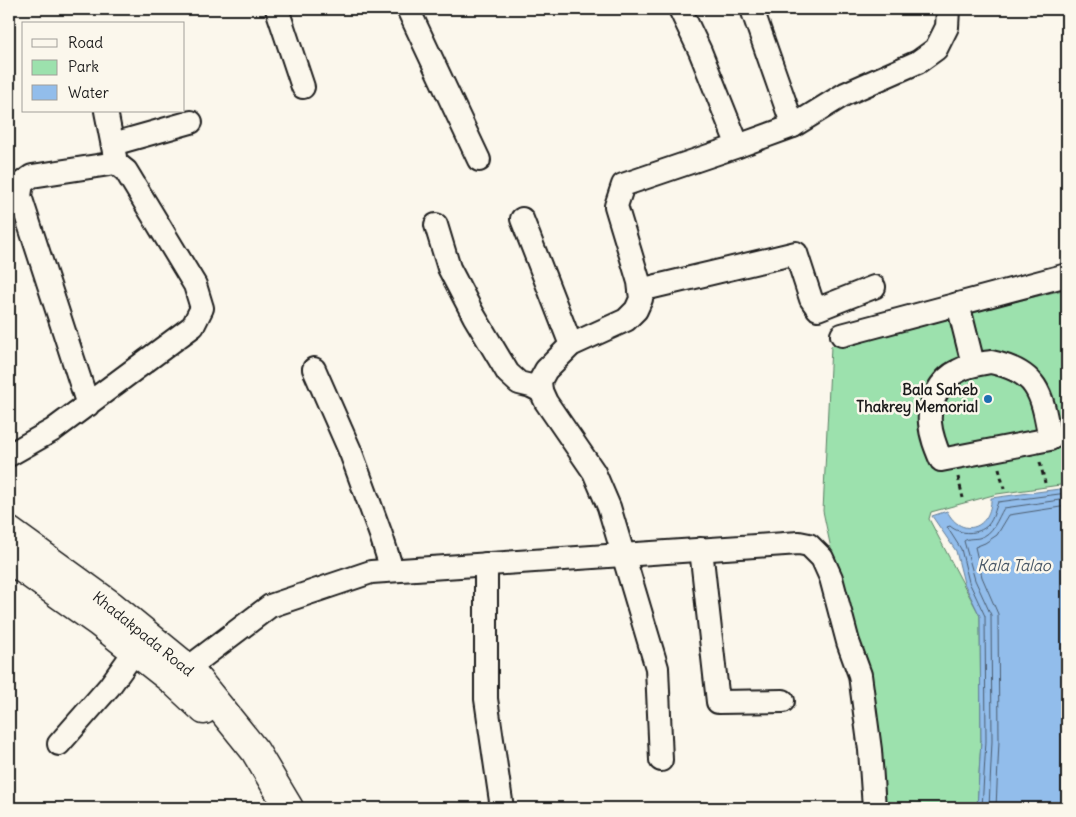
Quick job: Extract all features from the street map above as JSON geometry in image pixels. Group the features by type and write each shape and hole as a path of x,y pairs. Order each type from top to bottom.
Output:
{"main road":[{"name":"Khadakpada Road","path":"10,543 74,592 136,651 181,675 210,715 246,759 274,808"},
{"name":"Khadakpada Road","path":"74,592 111,605 181,675 255,751 289,808"}],"street":[{"path":"277,9 302,87"},
{"path":"408,9 479,160"},
{"path":"680,9 700,51 738,146"},
{"path":"752,9 793,126"},
{"path":"661,760 657,668 609,507 594,472 546,402 541,391 540,381 546,370 571,345 626,320 636,310 641,299 639,282 616,206 623,184 793,126 845,94 918,62 936,50 947,27 948,9"},
{"path":"9,455 53,430 193,326 202,308 195,285 114,153 106,112"},
{"path":"88,405 20,196 22,183 32,176 114,153 190,122"},
{"path":"522,219 571,345"},
{"path":"436,225 449,268 474,316 508,373 518,383 541,391"},
{"path":"640,290 796,252 811,299 818,308 874,287"},
{"path":"842,335 1067,275"},
{"path":"958,304 974,364"},
{"path":"991,362 1005,365 1024,373 1036,386 1044,409 1050,439 941,460 934,443 930,422 932,402 941,387 955,372 974,364 991,362"},
{"path":"314,369 352,453 392,570"},
{"path":"181,675 270,606 371,572 799,543 809,545 822,558 831,578 848,642 860,675 870,750 874,808"},
{"path":"701,549 718,702 783,701"},
{"path":"486,564 486,699 502,808"},
{"path":"59,744 109,687 136,651"}],"green space":[{"path":"1067,289 1067,484 997,494 931,512 929,519 980,616 981,741 977,808 872,808 862,694 823,511 831,346"}],"water":[{"name":"Kala Talao","path":"1067,488 1067,808 977,808 981,741 980,616 964,583 956,551 932,516 947,511 953,520 960,525 968,528 975,527 987,517 991,498"}],"place":[{"name":"Bala Saheb Thakrey Memorial","path":"988,399"}]}
